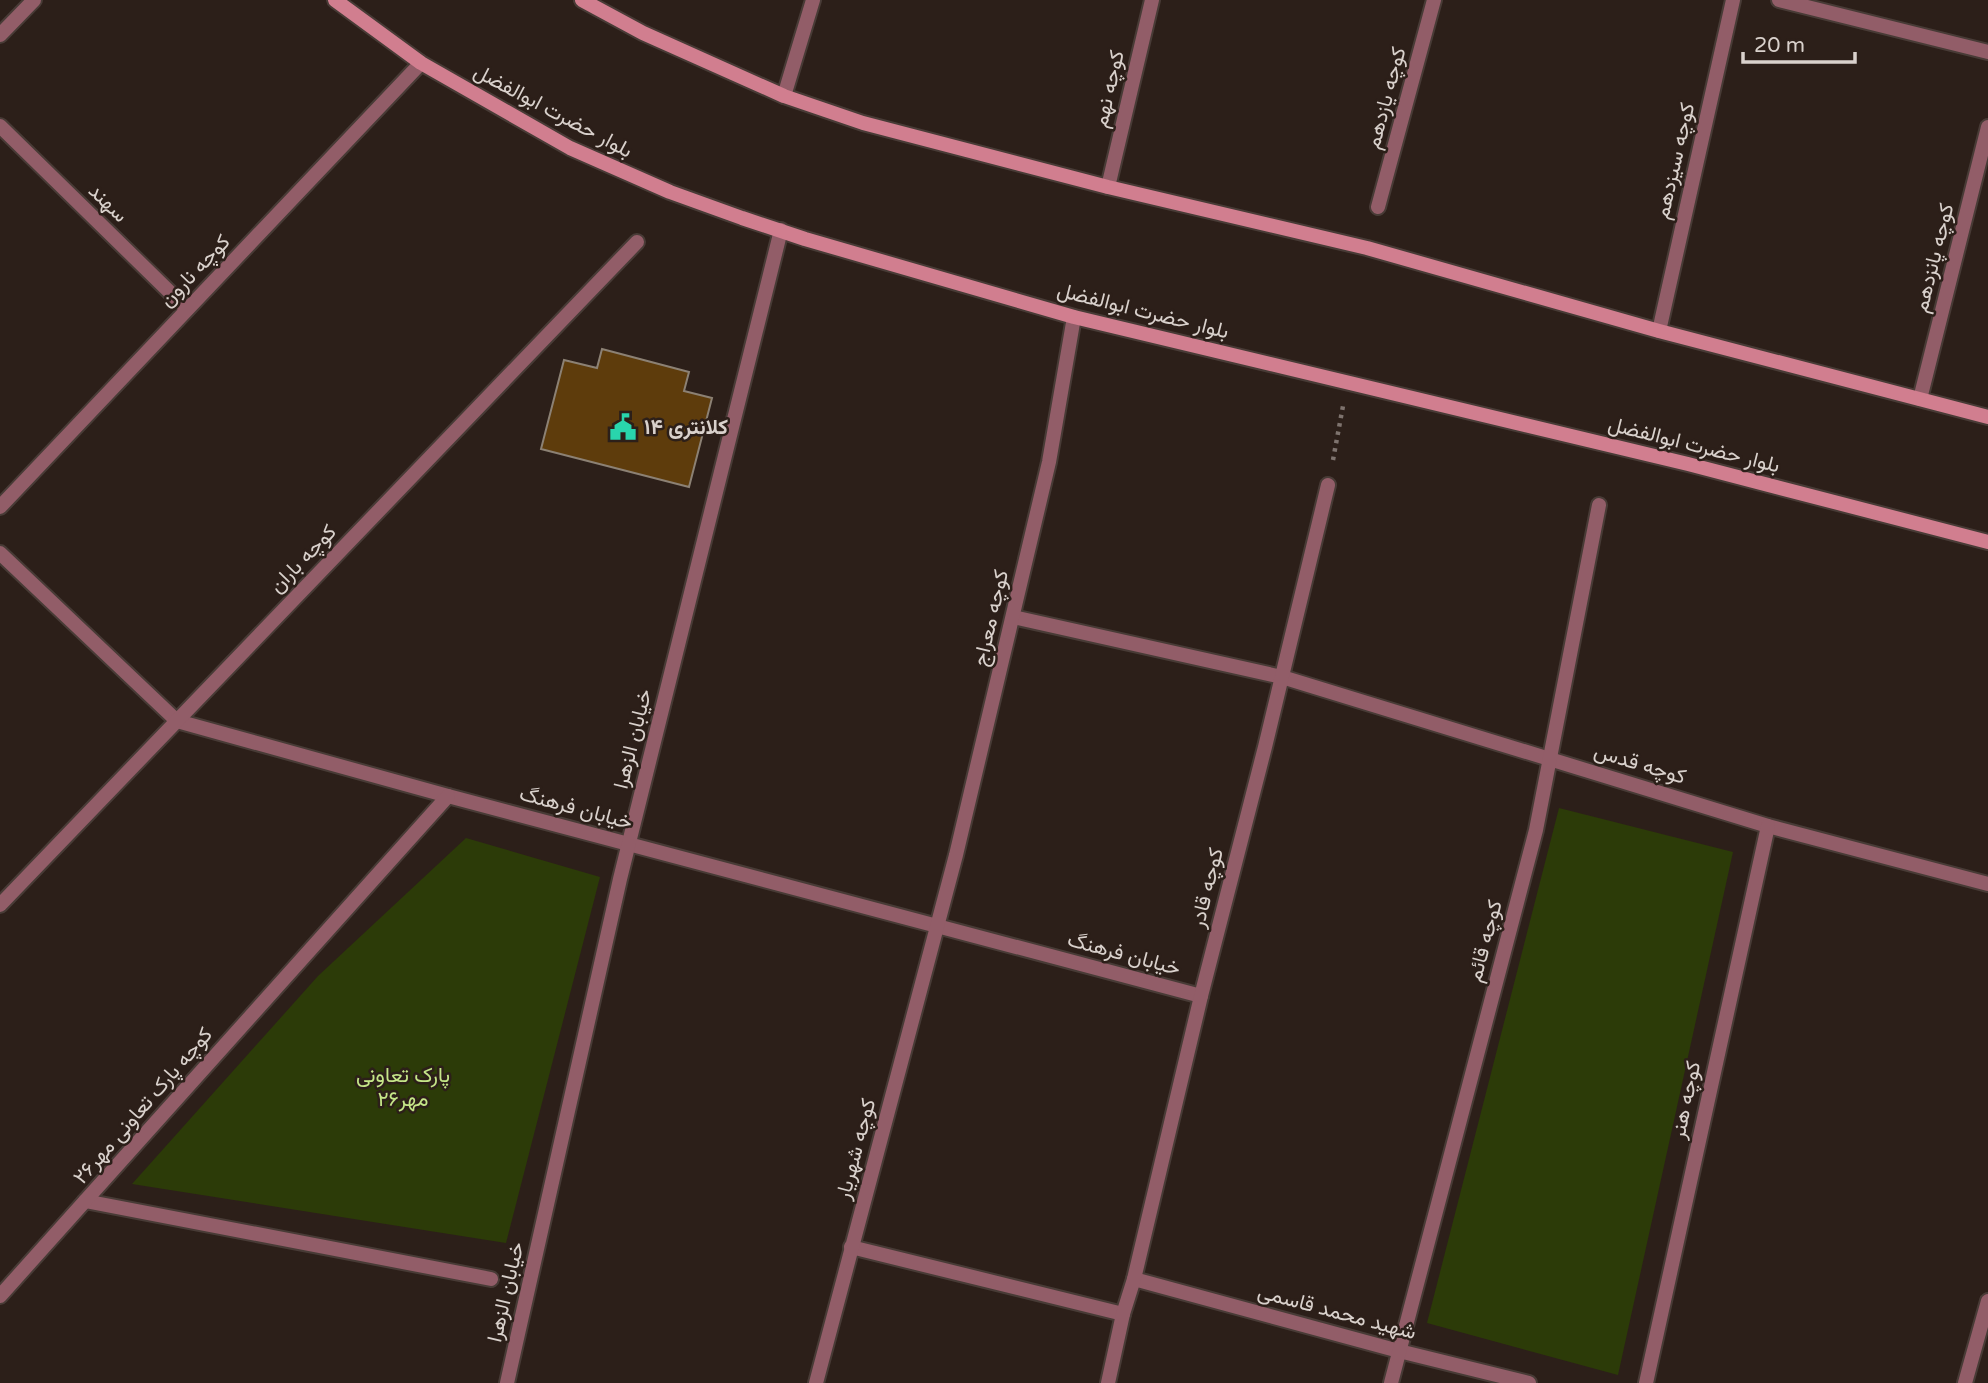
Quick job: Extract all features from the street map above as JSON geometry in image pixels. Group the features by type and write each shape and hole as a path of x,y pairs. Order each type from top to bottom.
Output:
{"main road":[{"name":"بلوار حضرت ابوالفضل","path":"335,0 421,64 570,148 670,192 780,230 1074,317 1688,464 1988,542"},
{"path":"582,0 643,33 784,96 863,123 1108,187 1367,247 1659,331 1988,416"}],"street":[{"path":"0,34 34,0"},
{"path":"784,96 813,0"},
{"name":"کوچه نهم","path":"1108,187 1152,0"},
{"name":"کوچه سیزدهم","path":"1659,331 1733,0"},
{"path":"1779,0 1988,52"},
{"name":"کوچه یازدهم","path":"1378,207 1430,1"},
{"name":"کوچه نارون","path":"0,507 421,64"},
{"name":"سهند","path":"0,126 187,309"},
{"name":"کوچه پانزدهم","path":"1920,399 1985,151 1988,127"},
{"name":"خیابان الزهرا","path":"507,1383 629,844 780,230"},
{"name":"کوچه باران","path":"0,905 637,242"},
{"name":"کوچه معراج","path":"938,926 1049,462 1074,317"},
{"name":"کوچه قادر","path":"1108,1383 1328,485"},
{"name":"کوچه قائم","path":"1391,1383 1536,830 1599,505"},
{"name":"خیابان فرهنگ","path":"0,553 177,720 449,796 1201,996"},
{"name":"کوچه قدس","path":"1013,617 1282,677 1768,826 1988,884"},
{"name":"کوچه پارک تعاونی مهر۲۶","path":"85,1201 449,796"},
{"name":"کوچه هنر","path":"1646,1383 1768,826"},
{"name":"کوچه شهریار","path":"816,1383 850,1247 938,926"},
{"path":"0,1296 85,1201"},
{"name":"کوچه پارک تعاونی مهر۲۶","path":"85,1201 491,1279"},
{"path":"850,1247 1123,1314"},
{"name":"شهید محمد قاسمی","path":"1134,1279 1399,1351 1529,1383"},
{"path":"1965,1383 1988,1301"}],"path":[{"path":"1328,485 1348,382"}],"green space":[{"path":"1559,808 1733,852 1618,1375 1427,1323"},
{"name":"پارک تعاونی مهر۲۶","path":"466,838 600,877 506,1243 132,1184 318,976"}],"building":[{"path":"602,349 689,372 684,391 712,398 689,487 541,449 564,360 597,368"}],"place":[{"name":"کلانتری ۱۴","path":"623,427"}]}
